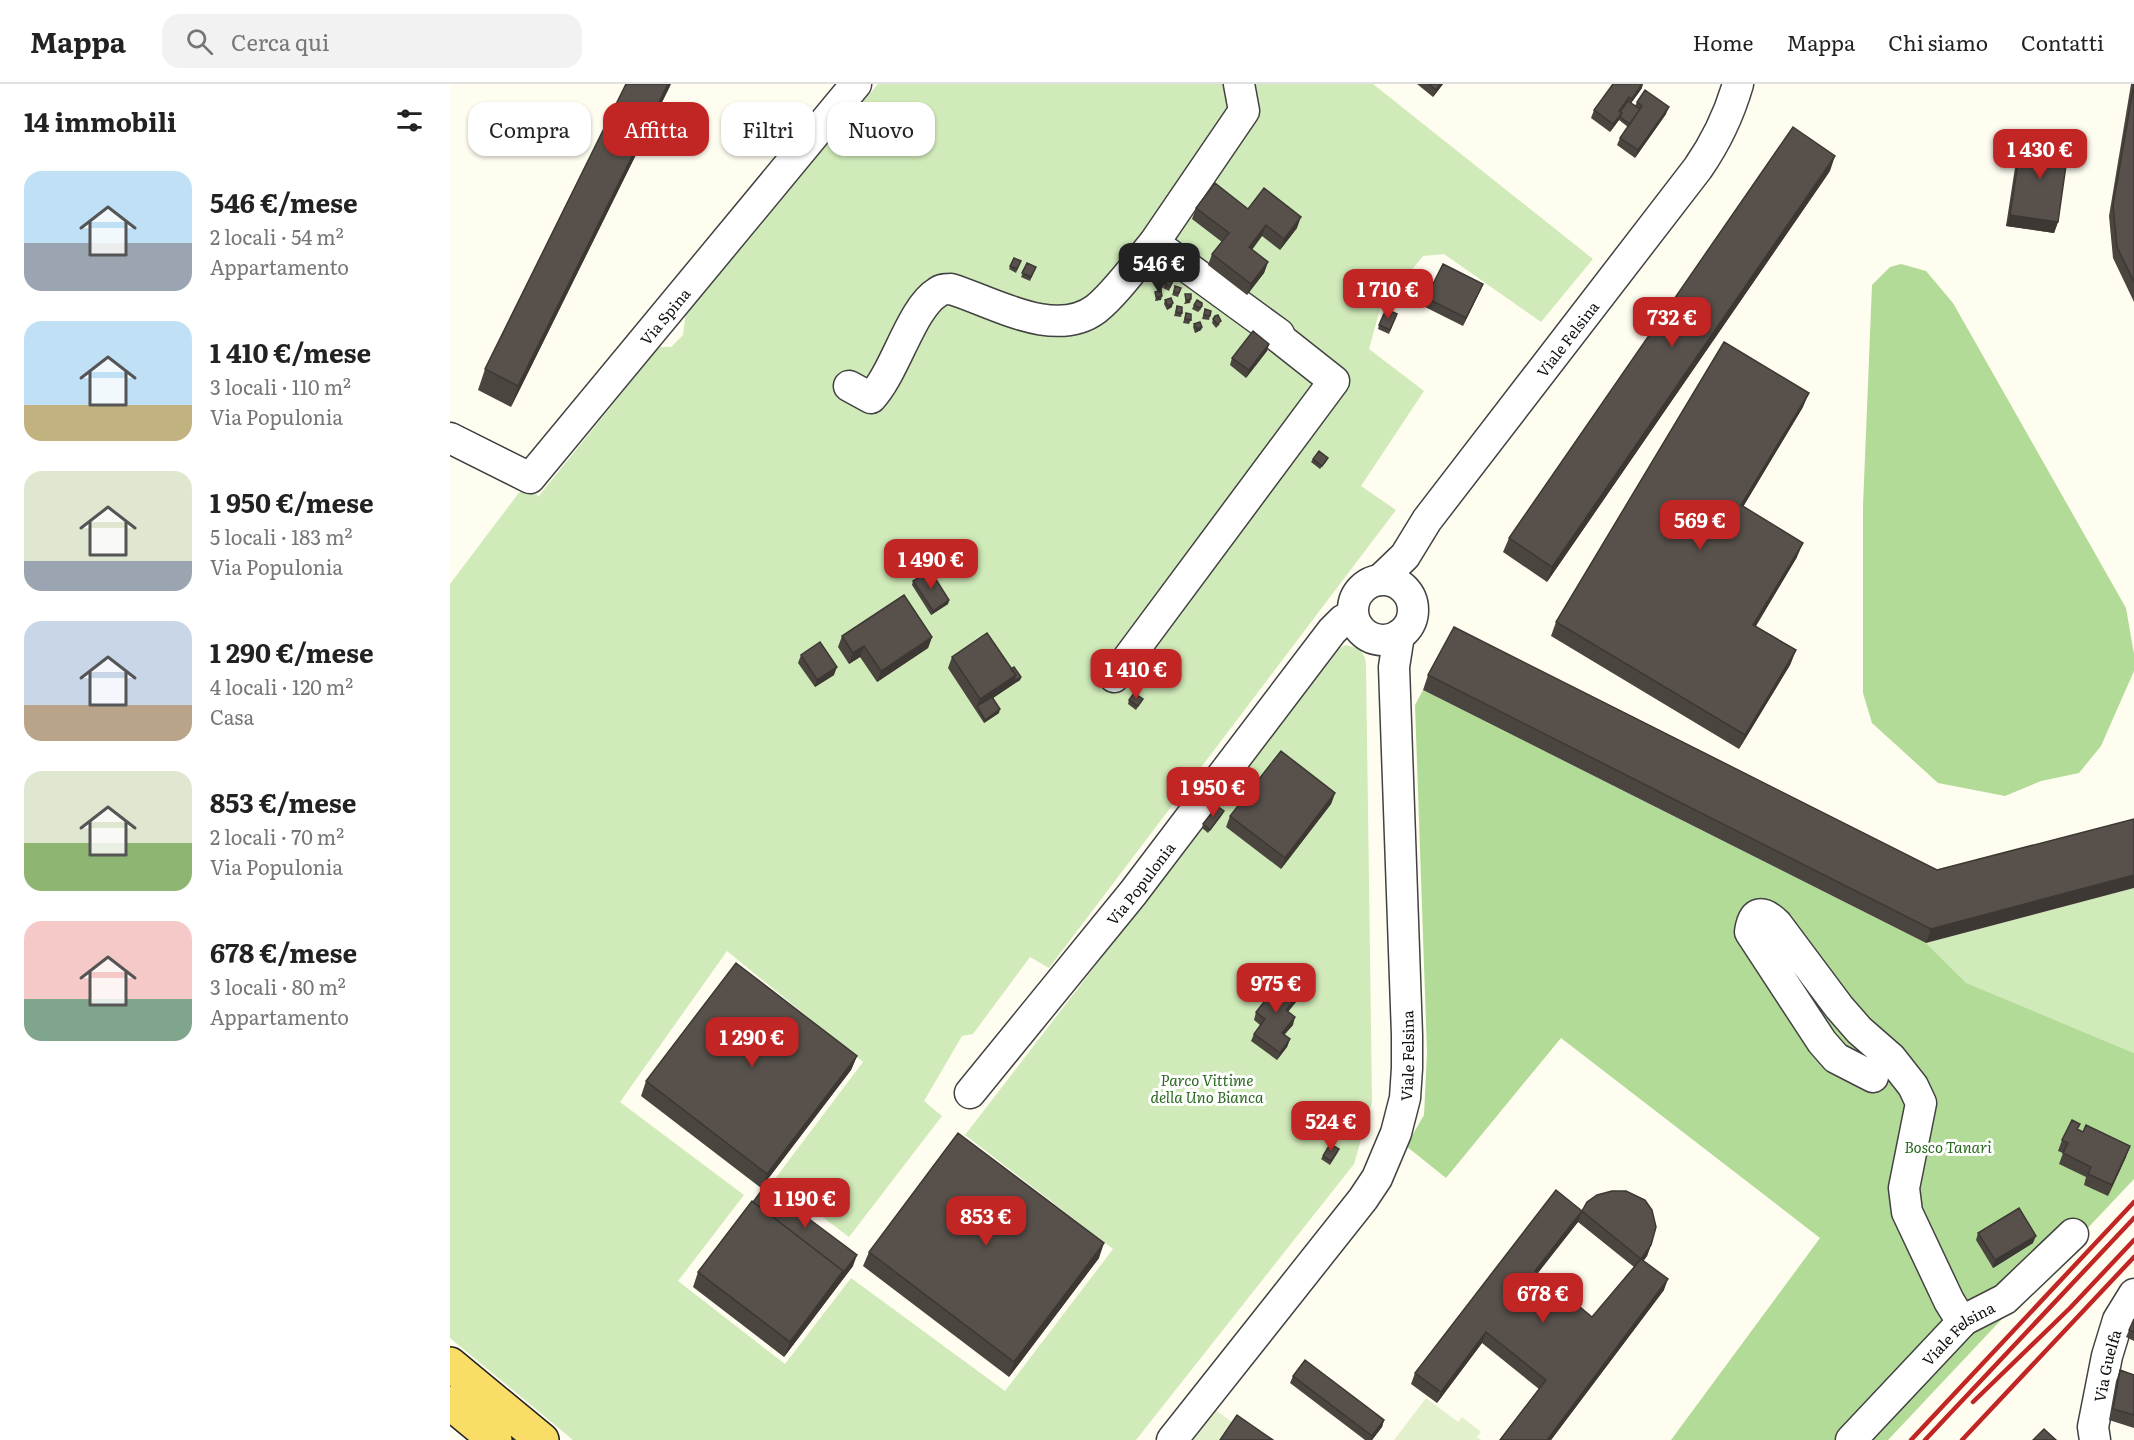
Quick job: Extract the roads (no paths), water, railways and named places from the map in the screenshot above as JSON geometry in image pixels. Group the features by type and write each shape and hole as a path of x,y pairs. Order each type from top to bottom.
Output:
{"main road":[{"path":"450,1364 542,1440"},
{"path":"450,1403 495,1440"}],"street":[{"name":"Via Spina","path":"450,438 530,478 856,84"},
{"path":"849,386 871,398 875,394 889,373 916,318 926,303 939,291 951,289 1035,319 1053,322 1082,317 1096,309 1154,243 1245,111 1239,84"},
{"name":"Viale Felsina","path":"1172,1440 1377,1178 1396,1133 1405,1098 1407,1035 1394,667 1390,638 1406,629 1413,611 1408,593 1390,583 1427,520 1698,168 1716,140 1732,106 1738,84"},
{"path":"1114,677 1334,381 1278,335 1154,243"},
{"path":"1390,583 1370,582 1362,588 1356,596 1353,616 1362,632 1371,638 1390,638"},
{"name":"Via Populonia","path":"970,1093 1133,893 1332,631 1343,620 1353,616"},
{"path":"1873,1077 1836,1058 1813,1030 1750,932 1755,916 1767,915 1777,924 1839,1007 1859,1030 1891,1058 1913,1086 1922,1103 1904,1188 1907,1212 1962,1322"},
{"name":"Viale Felsina","path":"1851,1440 1962,1322 2005,1299 2073,1234"},
{"name":"Via Guelfa","path":"2095,1440 2092,1427 2108,1356 2118,1320 2134,1294"}],"railway":[{"path":"1911,1440 2134,1202"},
{"path":"1925,1440 2134,1218"},
{"path":"1973,1402 2070,1308 2134,1240"},
{"path":"1962,1440 2134,1257"}],"park label":[{"name":"Parco Vittime della Uno Bianca","path":"1207,1088"},
{"name":"Bosco Tanari","path":"1948,1146"}]}
